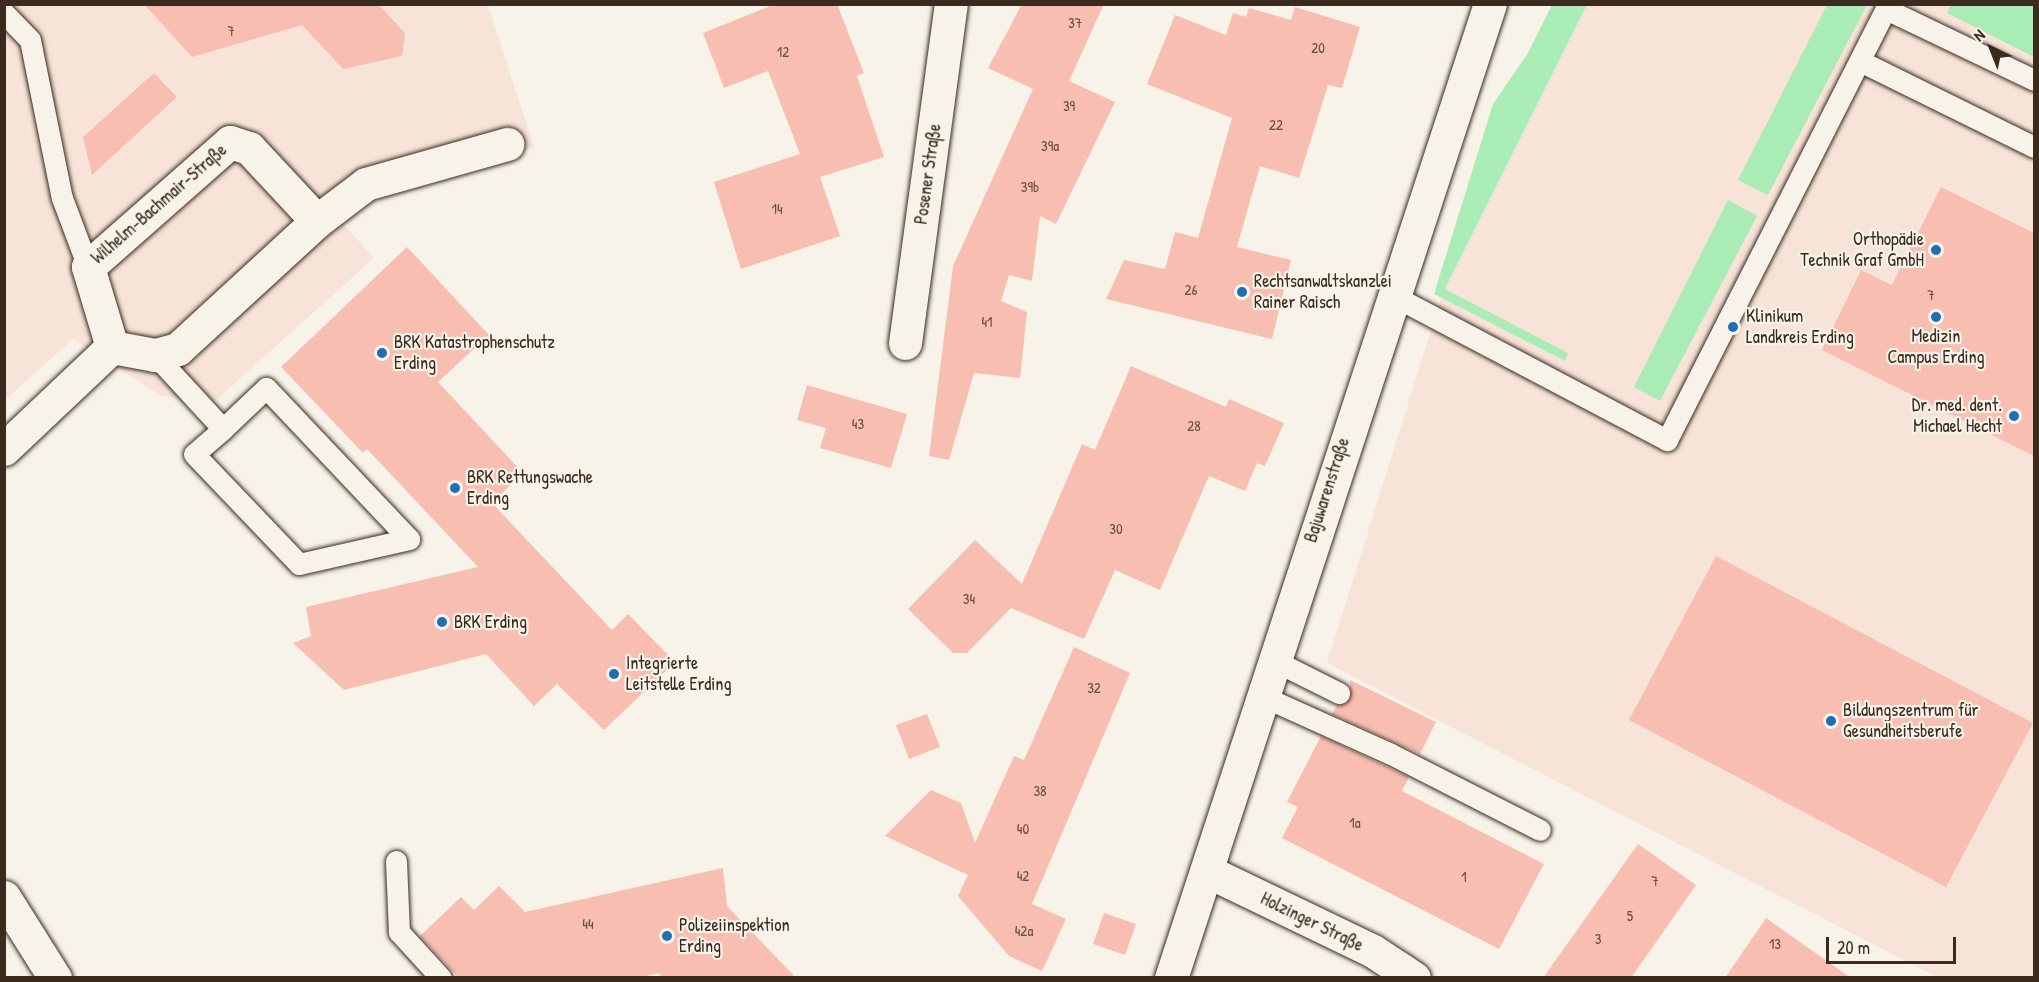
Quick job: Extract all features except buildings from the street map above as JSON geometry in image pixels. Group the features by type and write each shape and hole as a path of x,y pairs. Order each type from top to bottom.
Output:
{"street":[{"name":"Posener Straße","path":"905,343 951,4"},
{"name":"Bajuwarenstraße","path":"1171,978 1392,295 1490,4"},
{"name":"Wilhelm-Bachmair-Straße","path":"112,347 88,267 230,142 249,148 317,222"},
{"path":"4,449 112,347 154,355 178,349 317,222 366,184 507,144"},
{"name":"Holzinger Straße","path":"1207,871 1373,951 1414,978"},
{"path":"4,897 55,978"}],"lane":[{"path":"1392,295 1668,440 1887,7 2034,81"},
{"path":"4,14 30,40 62,198 88,267"},
{"path":"1860,61 2034,147"},
{"path":"154,355 223,429"},
{"path":"266,388 409,539 298,564 194,454 223,429 266,388"},
{"path":"1273,660 1339,693"},
{"path":"1262,696 1342,730 1540,830"},
{"path":"396,861 399,932 441,978"}],"shaded area":[{"path":"5,5 488,5 534,147 376,194 343,224 374,258 216,400 161,396 73,339 5,400"},
{"path":"1587,5 2034,5 2034,977 1937,977 1327,663 1444,289"}],"green space":[{"path":"1951,4 2034,5 2034,57 1947,13"},
{"path":"1552,5 1587,5 1445,289 1568,353 1565,361 1434,294 1493,104 1528,53"},
{"path":"1827,5 1867,5 1768,195 1738,180"},
{"path":"1728,200 1757,216 1660,401 1634,387"}],"place":[{"name":"Orthopädie Technik Graf GmbH","path":"1936,250"},
{"name":"Rechtsanwaltskanzlei Rainer Raisch","path":"1242,292"},
{"name":"Medizin Campus Erding","path":"1936,317"},
{"name":"Klinikum Landkreis Erding","path":"1733,327"},
{"name":"BRK Katastrophenschutz Erding","path":"382,353"},
{"name":"Dr. med. dent. Michael Hecht","path":"2014,416"},
{"name":"BRK Rettungswache Erding","path":"455,488"},
{"name":"BRK Erding","path":"442,622"},
{"name":"Integrierte Leitstelle Erding","path":"614,674"},
{"name":"Bildungszentrum für Gesundheitsberufe","path":"1831,721"},
{"name":"Polizeiinspektion Erding","path":"667,936"}]}
